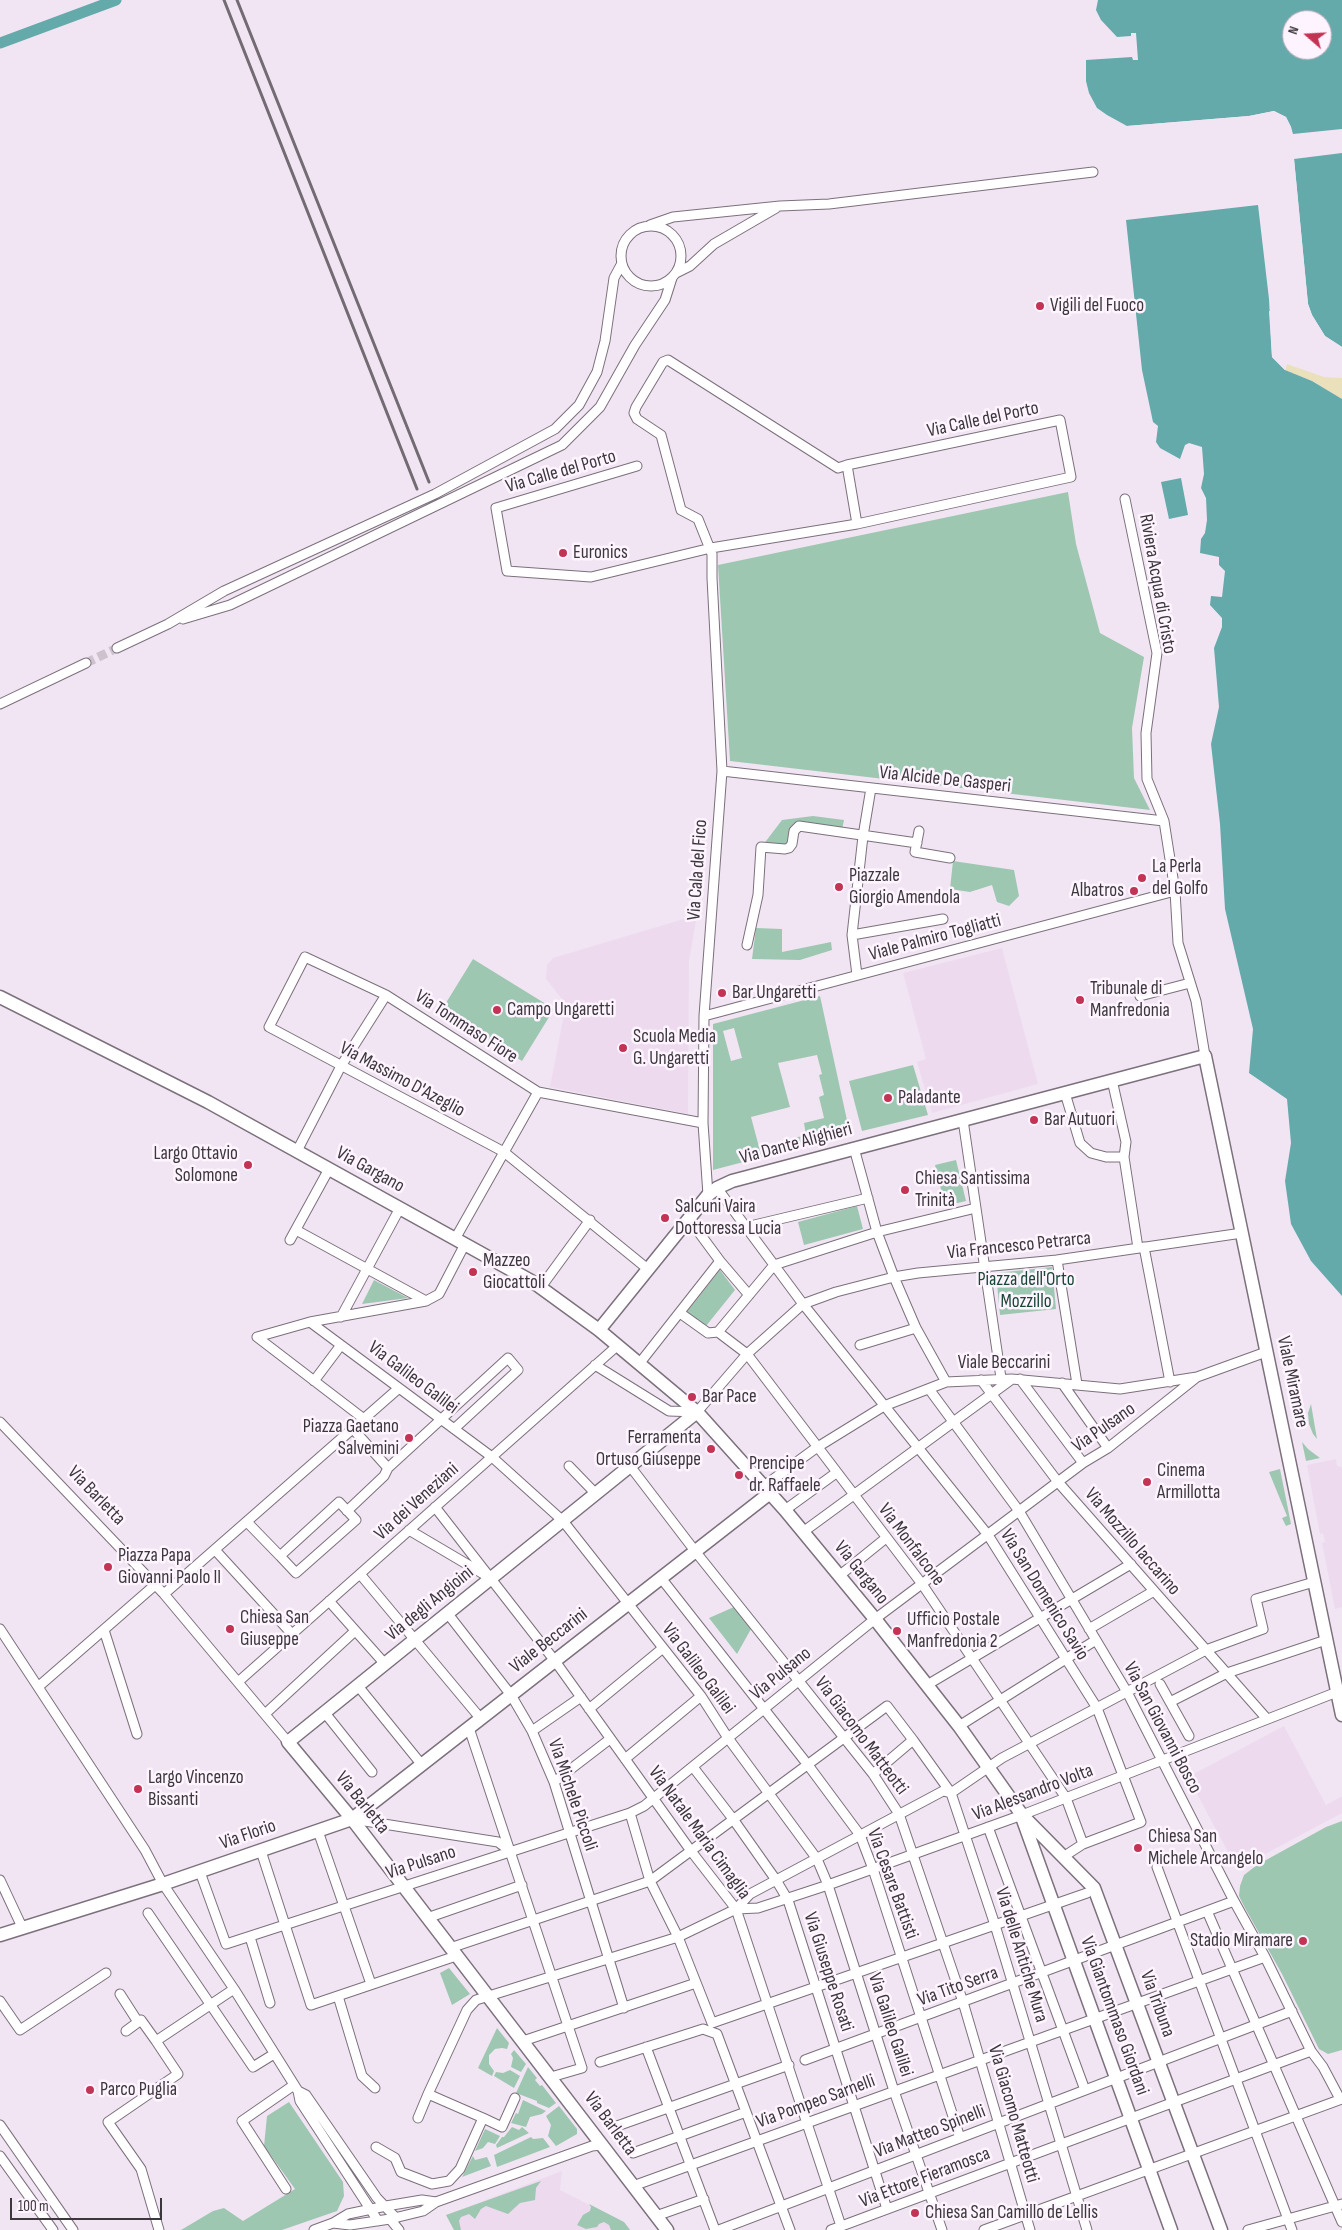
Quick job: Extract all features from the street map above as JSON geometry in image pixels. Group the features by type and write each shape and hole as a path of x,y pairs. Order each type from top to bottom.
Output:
{"street":[{"path":"780,206 714,244 690,266 666,283 653,287 640,285 628,277 622,265 620,251 626,238 636,229 673,217 780,206 829,204 1093,172"},
{"path":"168,624 230,605 562,445 600,407 635,345 665,300 682,257 678,241 666,229 650,225"},
{"path":"117,648 168,624 224,591 435,494 555,429 579,405 597,372 605,341 614,278 622,265"},
{"name":"Via Calle del Porto","path":"637,466 496,508 507,572 591,577 711,548 857,524 1071,478 1060,420 838,468 668,360 663,362 634,413 637,419 661,434 681,510 698,519 711,548"},
{"path":"847,465 857,524"},
{"name":"Riviera Acqua di Cristo","path":"1125,499 1156,653 1146,733 1147,779 1164,821 1175,891 1178,943 1196,1001 1205,1056"},
{"name":"Via Cala del Fico","path":"711,548 722,771 704,1016 703,1123 712,1191"},
{"path":"0,704 86,663"},
{"name":"Via Alcide De Gasperi","path":"722,771 1164,821"},
{"path":"857,975 852,935 870,788"},
{"path":"747,945 758,895 761,847 789,848 792,844 794,831 799,826 917,843"},
{"path":"919,831 915,852 950,858"},
{"name":"Viale Palmiro Togliatti","path":"704,1016 1175,891"},
{"path":"852,935 943,919"},
{"name":"Via Massimo D'Azeglio","path":"386,995 306,957 269,1027 504,1152 590,1220 648,1270"},
{"path":"1140,996 1190,983"},
{"name":"Via Tommaso Fiore","path":"297,1151 341,1066 386,995 538,1092 703,1123"},
{"name":"Via Gargano","path":"0,997 208,1102 400,1208 541,1287 599,1330 698,1412 767,1489 927,1685 959,1726 1022,1815"},
{"name":"Via Dante Alighieri","path":"599,1330 712,1191 732,1181 1205,1056"},
{"name":"Viale Miramare","path":"1205,1056 1342,1715"},
{"path":"1112,1080 1126,1142 1124,1157 1141,1248 1170,1382"},
{"path":"364,1419 256,1338 310,1322 426,1301 439,1294 460,1242 504,1152 538,1092"},
{"path":"1065,1093 1080,1142 1091,1153 1106,1157 1124,1157"},
{"path":"963,1120 1001,1378"},
{"path":"854,1148 878,1232 894,1277 916,1328 946,1382"},
{"path":"290,1240 329,1169"},
{"name":"Via San Domenico Savio","path":"712,1191 746,1227 803,1304 988,1535 1097,1708 1141,1822 1083,1844"},
{"path":"746,1227 868,1198"},
{"path":"341,1316 400,1208"},
{"path":"718,1332 774,1264 878,1232 976,1208"},
{"path":"689,1219 720,1261 749,1295"},
{"path":"541,1287 590,1220"},
{"path":"296,1230 426,1301"},
{"name":"Via Francesco Petrarca","path":"803,1304 836,1292 894,1277 1058,1260 1242,1233"},
{"path":"1058,1260 1077,1384"},
{"path":"639,1364 720,1261"},
{"path":"596,1365 669,1411 698,1412 747,1354 803,1304"},
{"name":"Via Monfalcone","path":"680,1313 708,1333 718,1332 747,1354 816,1448 922,1584 1066,1798 1083,1844"},
{"name":"Via Galileo Galilei","path":"310,1322 492,1457 563,1521 701,1696 728,1738 816,1858 828,1885 894,2091 942,2230"},
{"path":"860,1345 916,1328"},
{"path":"314,1381 342,1345"},
{"name":"Via dei Veneziani","path":"238,1682 618,1346"},
{"name":"Viale Beccarini","path":"352,1819 661,1578 816,1448 884,1406 946,1382 1001,1378 1120,1389 1170,1382 1197,1377 1266,1352"},
{"path":"348,1511 384,1476 388,1468 508,1358 518,1370 454,1428"},
{"name":"Via Pulsano","path":"200,1872 226,1944 630,1813 653,1799 875,1619 1083,1463 1108,1448 1197,1377"},
{"path":"803,1532 852,1494 1016,1379 1083,1463"},
{"name":"Via Mozzillo Iaccarino","path":"980,1380 1058,1482 1268,1719"},
{"path":"1062,1383 1108,1448"},
{"path":"164,1594 216,1551 399,1388"},
{"name":"Via San Giovanni Bosco","path":"928,1389 1019,1511 1127,1692 1234,1901 1265,1957 1311,2051 1323,2067 1341,2099"},
{"name":"Via degli Angioini","path":"288,1742 698,1412"},
{"name":"Via Barletta","path":"0,1422 164,1594 352,1819 453,1952 524,2041 666,2230"},
{"path":"353,1429 388,1468"},
{"path":"569,1466 596,1494"},
{"name":"Via Giacomo Matteotti","path":"630,1466 694,1551 873,1774 900,1814 915,1854 963,2002 1030,2230"},
{"path":"785,1510 836,1474"},
{"path":"247,1522 296,1573 356,1520 339,1502 280,1556"},
{"name":"Via Natale Maria Cimaglia","path":"435,1507 555,1661 653,1799 736,1909 769,2003 841,2226"},
{"name":"Via Natale Maria Cimaglia","path":"409,1530 491,1578"},
{"path":"839,1576 886,1538"},
{"path":"216,1551 292,1634"},
{"path":"927,1685 1131,1564"},
{"path":"360,1574 481,1719"},
{"name":"Via Cesare Battisti","path":"661,1578 808,1765 860,1835 873,1869 960,2138"},
{"path":"418,2118 467,2010 476,2000 551,1975 678,1937 736,1909 750,1894 943,1791 950,1793 1002,1758 1029,1743 1206,1650 1263,1629 1256,1599 1314,1582"},
{"path":"38,1687 155,1585"},
{"path":"1089,1629 1154,1591"},
{"path":"329,1601 385,1664"},
{"name":"Via Michele Piccoli","path":"448,1614 511,1695 532,1731 554,1782 624,2008"},
{"path":"0,1629 145,1850 163,1884 234,1989 296,2088 300,2102 378,2221"},
{"path":"104,1630 137,1734"},
{"path":"264,1714 355,1631"},
{"path":"959,1726 1096,1640"},
{"path":"1170,1702 1227,1673 1326,1640"},
{"path":"589,1709 663,1648"},
{"path":"1160,1684 1189,1736"},
{"path":"358,1686 422,1765"},
{"name":"Via Alessandro Volta","path":"736,1909 758,1908 788,1900 988,1828 1337,1692"},
{"path":"625,1759 701,1696"},
{"path":"532,1731 581,1697"},
{"name":"Via delle Antiche Mura","path":"843,1739 887,1706 914,1740 950,1793 995,1925 1087,2230"},
{"path":"325,1713 372,1772"},
{"path":"469,1728 582,2068 551,2078"},
{"path":"554,1782 610,1739"},
{"path":"261,1851 311,2005 371,1984 533,1920 650,1881 843,1739"},
{"path":"873,1774 914,1740"},
{"name":"Via Giuseppe Rosati","path":"693,1767 734,1819 788,1900 887,2209"},
{"path":"630,1813 650,1881 678,1937 712,2023 1087,1893"},
{"name":"Via Tribuna","path":"1022,1815 1094,1888 1221,2230"},
{"name":"Via Giantommaso Giordani","path":"1022,1815 1171,2230"},
{"name":"Via Florio","path":"0,1935 200,1872 352,1819 498,1842 510,1851"},
{"path":"988,1828 1085,2090"},
{"path":"318,1831 371,1984"},
{"path":"1063,1856 1083,1844"},
{"path":"1157,1867 1292,2230"},
{"path":"0,1880 22,1927"},
{"path":"427,1918 522,1886"},
{"name":"Via Tito Serra","path":"805,2060 1234,1901"},
{"path":"1207,1911 1296,2116 1338,2205 1342,2222"},
{"path":"148,1913 253,2067 274,2054"},
{"path":"250,1937 270,2003"},
{"name":"Via Pompeo Sarnelli","path":"633,2186 1265,1957"},
{"path":"0,2001 20,2030 106,1973"},
{"path":"524,2041 696,1983"},
{"path":"156,2041 234,1989"},
{"path":"120,1994 138,2022"},
{"path":"338,1996 362,2076 375,2088"},
{"name":"Via Matteo Spinelli","path":"719,2230 1292,2011"},
{"path":"126,2031 141,2020 178,2074 108,2122 141,2169 159,2230"},
{"path":"600,2062 703,2029 717,2034 790,2230"},
{"path":"646,2047 715,2230"},
{"name":"Via Ettore Fieramosca","path":"831,2230 1311,2051"},
{"path":"617,2126 789,2065"},
{"path":"286,2190 242,2121 296,2088"},
{"path":"296,2088 306,2095 377,2198 386,2206 399,2230"},
{"path":"428,2094 502,2127 515,2098"},
{"path":"984,2230 1341,2099"},
{"path":"633,2153 746,2112"},
{"path":"376,2147 395,2158 401,2172 432,2184 449,2181 460,2169 483,2118"},
{"path":"0,2125 74,2230"},
{"path":"334,2223 350,2225 393,2219 423,2211 436,2202 592,2146 602,2145"},
{"path":"0,2156 53,2230"},
{"path":"656,2216 704,2199"},
{"path":"314,2230 334,2223 348,2214 422,2200 436,2202"},
{"path":"1248,2230 1338,2205"}],"shaded area":[{"path":"1098,0 1342,0 1342,347 1325,336 1312,315 1308,304 1291,127 1286,117 1274,111 1249,116 1127,126 1097,108 1089,93 1086,81 1086,60 1132,57 1133,60 1138,60 1136,33 1131,33 1131,36 1117,37 1101,20 1096,10"},
{"path":"1258,205 1269,299 1272,357 1285,370 1312,381 1342,399 1342,1296 1311,1261 1291,1224 1285,1181 1291,1143 1287,1099 1249,1073 1253,1029 1225,909 1220,824 1211,744 1219,707 1214,648 1222,627 1222,618 1210,605 1211,596 1222,597 1225,571 1219,565 1219,557 1200,553 1201,539 1205,533 1207,520 1206,498 1201,488 1204,474 1202,447 1189,443 1185,445 1180,459 1160,448 1156,442 1158,426 1153,422 1142,370 1126,220"},
{"path":"1181,478 1188,515 1169,519 1161,482"},
{"name":"Scuola Media G. Ungaretti","path":"697,915 689,961 688,1114 550,1087 566,1004 546,979 547,965 553,958"},
{"path":"1002,948 1038,1084 932,1113 917,1062 926,1059 903,973"},
{"path":"1336,1459 1337,1466 1342,1467 1342,1607 1335,1609 1322,1543 1325,1542 1323,1533 1320,1534 1307,1465"},
{"path":"1284,1726 1326,1805 1342,1796 1342,1813 1237,1869 1188,1777"},
{"path":"562,2171 560,2190 625,2223 631,2230 454,2230 446,2215"}],"green space":[{"path":"1068,492 1076,544 1100,633 1144,657 1132,728 1134,778 1150,810 730,761 718,565"},
{"path":"813,816 844,820 842,830 799,823 787,846 763,845 782,820"},
{"path":"953,861 1014,870 1019,896 1009,906 997,902 992,885 970,892 950,889"},
{"path":"756,928 782,929 782,952 831,942 832,950 800,960 752,959"},
{"name":"Campo Ungaretti","path":"473,959 554,1009 522,1061 441,1011"},
{"path":"820,996 850,1134 713,1170 713,1024","holes":["734,1028 742,1058 731,1061 723,1031","817,1055 822,1074 819,1075 824,1095 819,1097 824,1118 804,1123 806,1135 759,1147 751,1117 790,1107 778,1063"]},
{"name":"Paladante","path":"913,1065 928,1115 862,1131 849,1081"},
{"path":"956,1160 966,1201 945,1206 935,1165"},
{"path":"857,1206 863,1229 804,1245 798,1222"},
{"name":"Piazza dell'Orto Mozzillo","path":"1052,1267 1056,1309 1000,1315 996,1273"},
{"path":"720,1270 735,1290 706,1326 687,1312"},
{"path":"374,1280 408,1298 362,1304"},
{"path":"1311,1404 1317,1439 1309,1424 1308,1413"},
{"path":"1302,1442 1308,1449 1320,1458 1306,1461"},
{"path":"1280,1469 1291,1524 1286,1526 1282,1518 1287,1516 1269,1472"},
{"path":"734,1607 751,1629 737,1654 709,1618"},
{"name":"Stadio Miramare","path":"1342,1821 1342,2050 1328,2054 1319,2049 1282,1974 1239,1896 1244,1875 1257,1865 1326,1827"},
{"path":"449,1968 470,1994 452,2005 440,1973"},
{"path":"497,2028 509,2043 507,2049 495,2049 489,2055 489,2064 494,2071 492,2076 478,2068"},
{"path":"514,2050 526,2064 521,2072 511,2067 513,2058 511,2054"},
{"path":"528,2067 537,2078 535,2080 540,2086 542,2085 556,2103 549,2108 516,2093"},
{"path":"510,2070 520,2076 514,2088 494,2076 496,2072 503,2073"},
{"path":"523,2100 546,2111 530,2117 526,2127 511,2123 516,2113 518,2114"},
{"path":"289,2102 343,2182 344,2196 337,2211 282,2230 181,2230 213,2211 224,2208 243,2221 295,2189 264,2146 267,2116"},
{"path":"559,2106 577,2129 577,2134 556,2146 548,2136 551,2125 546,2116"},
{"path":"512,2127 519,2130 522,2127 529,2133 497,2148 496,2145"},
{"path":"485,2129 500,2136 495,2144 488,2142 483,2148 475,2151"},
{"path":"531,2137 533,2139 543,2138 550,2147 497,2167 494,2155"},
{"path":"473,2156 475,2160 487,2157 491,2166 462,2177"},
{"path":"541,2181 536,2188 535,2200 520,2203 508,2214 486,2206 481,2209 475,2219 469,2214 461,2217 459,2221 461,2230 454,2230 446,2215"},
{"path":"589,2204 624,2222 630,2230 611,2230 609,2225 604,2222 597,2227 586,2229 577,2225 583,2215 590,2211 591,2207"}],"sand":[{"path":"1287,364 1324,377 1342,378 1342,399 1312,381 1285,370"}],"pier":[{"path":"1274,111 1286,117 1293,134 1342,129 1342,153 1294,159 1308,304 1312,315 1325,336 1342,347 1342,349 1323,337 1309,316 1306,305 1289,127 1284,119 1274,114 1249,119 1127,128 1127,126 1249,116"},
{"path":"1269,311 1272,312 1274,356 1286,368 1285,370 1272,357"}],"waterway":[{"path":"0,43 116,0"}],"tunnel":[{"path":"86,663 117,648"}],"railway":[{"path":"224,0 417,489"},
{"path":"237,0 429,482"}],"place":[{"name":"Vigili del Fuoco","path":"1040,306"},
{"name":"Euronics","path":"563,553"},
{"name":"La Perla del Golfo","path":"1142,878"},
{"name":"Piazzale Giorgio Amendola","path":"839,887"},
{"name":"Albatros","path":"1134,891"},
{"name":"Bar Ungaretti","path":"722,993"},
{"name":"Tribunale di Manfredonia","path":"1080,1000"},
{"name":"Campo Ungaretti","path":"497,1010"},
{"name":"Scuola Media G. Ungaretti","path":"623,1048"},
{"name":"Paladante","path":"888,1098"},
{"name":"Bar Autuori","path":"1034,1120"},
{"name":"Largo Ottavio Solomone","path":"248,1165"},
{"name":"Chiesa Santissima Trinità","path":"905,1190"},
{"name":"Salcuni Vaira Dottoressa Lucia","path":"665,1218"},
{"name":"Mazzeo Giocattoli","path":"473,1272"},
{"name":"Bar Pace","path":"692,1397"},
{"name":"Piazza Gaetano Salvemini","path":"409,1438"},
{"name":"Ferramenta Ortuso Giuseppe","path":"711,1449"},
{"name":"Prencipe dr. Raffaele","path":"739,1475"},
{"name":"Cinema Armillotta","path":"1147,1482"},
{"name":"Piazza Papa Giovanni Paolo II","path":"108,1567"},
{"name":"Chiesa San Giuseppe","path":"230,1629"},
{"name":"Ufficio Postale Manfredonia 2","path":"897,1631"},
{"name":"Largo Vincenzo Bissanti","path":"138,1789"},
{"name":"Chiesa San Michele Arcangelo","path":"1138,1848"},
{"name":"Stadio Miramare","path":"1303,1941"},
{"name":"Parco Puglia","path":"90,2090"},
{"name":"Chiesa San Camillo de Lellis","path":"915,2213"}]}
